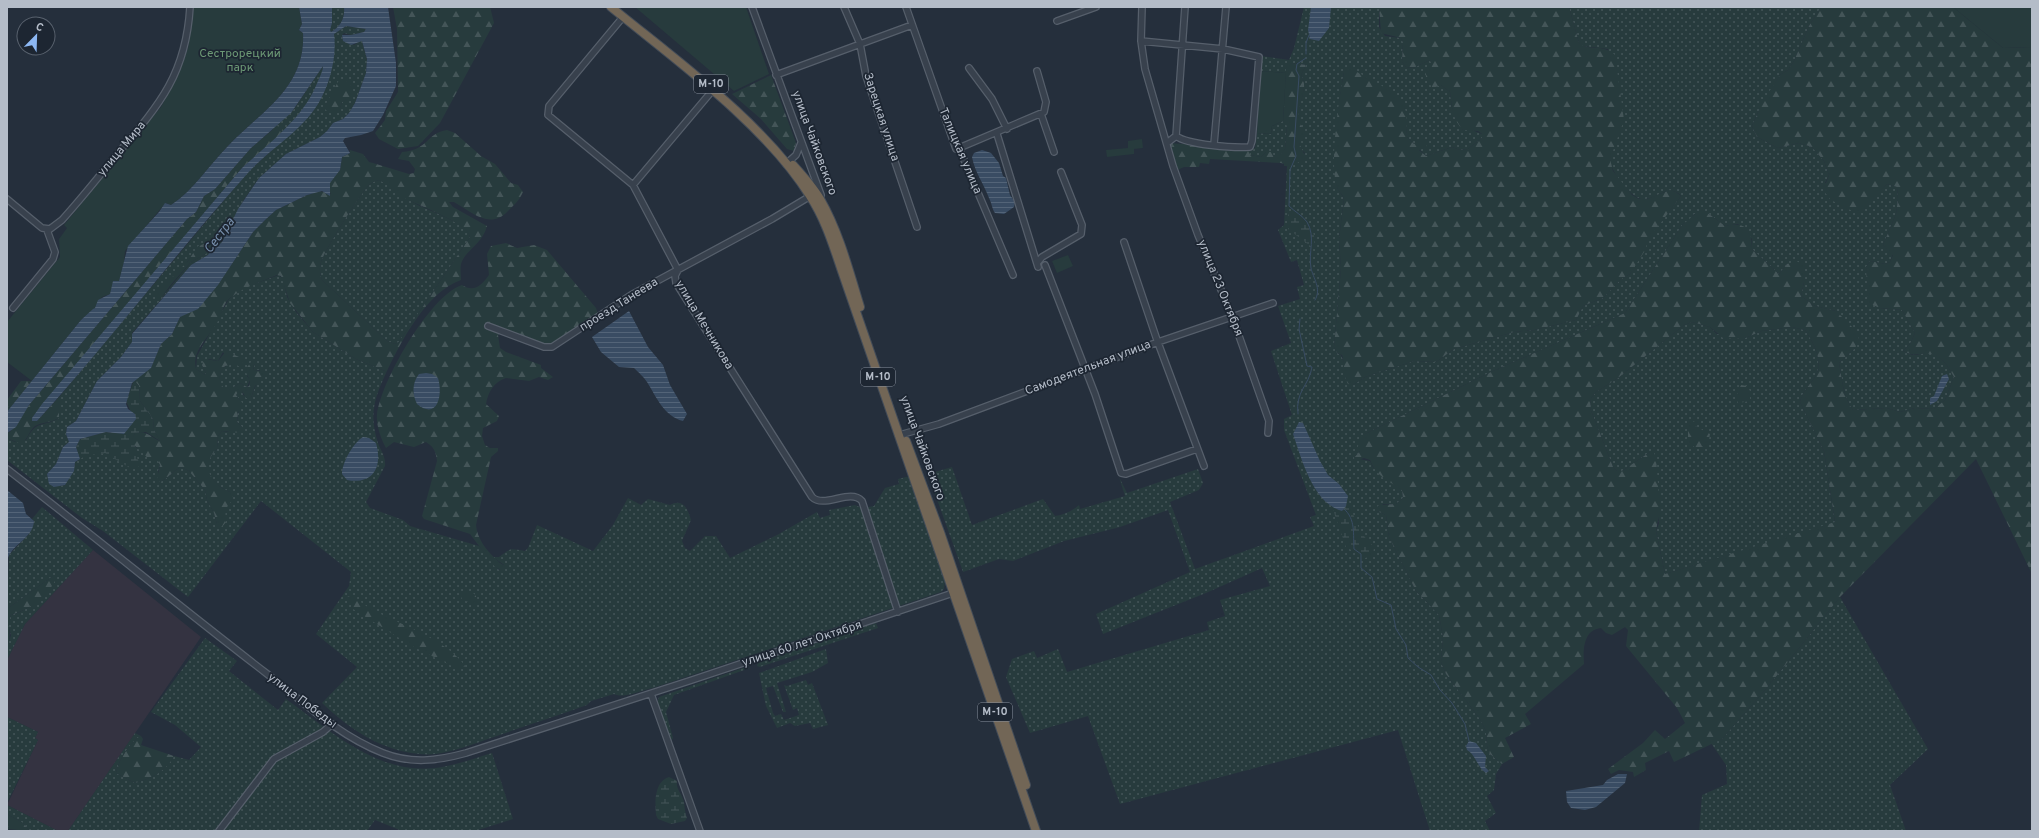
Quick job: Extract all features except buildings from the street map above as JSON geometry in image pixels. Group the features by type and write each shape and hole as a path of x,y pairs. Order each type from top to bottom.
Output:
{"highway":[{"name":"М-10","path":"612,7 712,91 788,162"},
{"name":"М-10","path":"619,7 740,108 788,162 826,212"},
{"name":"улица Чайковского","path":"813,194 816,206 841,267 1042,831"},
{"name":"улица Чайковского","path":"826,212 847,264 903,434 922,480 1036,831"}],"street":[{"name":"улица Мира","path":"47,230 54,227 66,216 160,103 179,65 187,37 190,7"},
{"name":"улица Чайковского","path":"752,7 826,212"},
{"name":"Зарецкая улица","path":"844,7 860,44 866,76 917,227"},
{"path":"776,75 912,25 906,7"},
{"path":"1057,21 1096,7"},
{"path":"1142,7 1141,41 1145,69 1167,143 1176,136 1185,7"},
{"path":"1214,144 1226,7"},
{"name":"улица Мечникова","path":"623,17 550,106 547,112 550,117 633,185 678,270 675,276 676,283 812,497 820,501 855,497 862,502 898,612"},
{"name":"Талицкая улица","path":"912,25 956,149 959,148 1013,275"},
{"path":"1141,41 1223,50 1259,57 1252,141 1250,147 1181,140 1176,136"},
{"path":"969,68 992,99 1007,129"},
{"path":"959,148 997,134 1041,114 1046,110 1047,106 1037,71"},
{"path":"633,185 712,91"},
{"path":"1041,114 1054,152"},
{"path":"997,134 1038,265 1042,257 1081,234 1082,225 1061,172"},
{"path":"788,162 796,155 801,143"},
{"name":"улица 23 Октября","path":"1167,143 1173,166 1196,230 1232,316 1269,421 1268,433"},
{"name":"проезд Танеева","path":"488,326 544,347 552,347 631,295 772,219 813,194"},
{"path":"7,199 42,228 47,230 55,252 53,259 13,308"},
{"path":"1124,242 1158,342 1204,466"},
{"path":"1045,265 1085,369 1122,474 1126,474 1197,449"},
{"name":"Самодеятельная улица","path":"903,434 939,424 1158,342 1273,303"},
{"name":"улица Победы","path":"7,469 332,724 359,741 383,753 413,760 433,760 466,753 651,694"},
{"name":"улица 60 лет Октября","path":"651,694 957,591"},
{"path":"651,694 700,831"},
{"path":"219,831 274,759 323,732 332,724"}],"shaded area":[{"path":"93,550 201,637 68,831 58,831 7,805 38,740 35,738 38,732 7,717 7,660 25,624"}],"green space":[{"name":"Сестрорецкий парк","path":"194,7 299,7 302,24 299,30 303,33 302,52 297,69 289,84 279,97 221,153 194,185 171,205 166,203 163,206 125,251 119,281 113,285 110,294 102,297 95,308 81,320 32,381 7,362 7,322 60,257 59,239 67,228 64,225 161,107 177,77 188,48"},
{"path":"332,7 344,7 344,11 340,24 331,32 329,30 332,23"},
{"path":"393,7 490,7 494,23 440,123 418,146 398,149 379,139 375,133 385,120 386,111 398,92 397,29"},
{"path":"635,7 746,7 769,74 734,91"},
{"path":"1304,7 1379,7 1379,27 1385,36 1401,38 1403,42 1402,62 1406,67 1413,68 1430,60 1441,85 1450,92 1452,108 1463,130 1472,130 1482,134 1482,138 1468,149 1460,150 1452,147 1426,156 1407,137 1405,109 1344,72 1335,152 1336,182 1344,199 1339,239 1341,268 1334,347 1337,353 1341,355 1353,385 1365,377 1414,361 1436,362 1454,349 1514,332 1534,330 1576,320 1583,306 1603,298 1621,279 1630,274 1646,241 1681,196 1676,192 1667,191 1647,199 1641,199 1631,193 1616,176 1610,158 1614,146 1608,49 1582,46 1579,43 1569,7 1821,7 1809,26 1794,61 1788,70 1780,75 1757,114 1752,126 1757,137 1778,148 1799,143 1812,147 1824,161 1829,175 1825,183 1878,193 1887,184 1897,187 1898,199 1896,214 1883,245 1893,254 1890,262 1885,264 1870,261 1866,267 1868,282 1880,308 1902,310 1915,333 1910,344 1903,351 1912,355 1930,353 1938,356 1945,362 1954,377 1945,400 1934,409 1915,408 1900,412 1887,408 1853,410 1845,394 1839,363 1855,348 1836,311 1815,306 1801,296 1804,282 1787,264 1779,274 1752,249 1752,239 1738,224 1725,226 1709,214 1694,214 1690,220 1683,224 1625,313 1493,371 1365,434 1360,451 1354,458 1370,461 1373,467 1402,490 1403,498 1396,504 1383,504 1377,511 1386,515 1389,537 1416,591 1439,615 1443,637 1441,662 1446,674 1480,719 1486,731 1487,746 1490,754 1502,764 1496,774 1494,790 1487,796 1496,813 1485,821 1490,831 1430,831 1398,730 1120,804 1088,716 1030,733 1006,677 1012,659 1034,651 1037,658 1058,649 1067,672 1209,630 1207,622 1225,616 1220,600 1270,586 1262,568 1206,593 1103,634 1096,614 1190,572 1168,510 1120,527 1064,541 1013,561 999,559 963,572 928,474 952,467 972,525 1043,499 1055,516 1062,515 1079,505 1080,509 1125,496 1119,477 1127,493 1198,469 1203,483 1199,490 1170,502 1195,569 1314,526 1310,517 1316,515 1284,430 1284,419 1292,415 1271,351 1291,343 1278,306 1300,299 1297,287 1304,285 1297,260 1291,262 1278,230 1284,225 1287,166 1292,166 1305,153 1299,144 1298,111 1304,90 1301,75 1306,65 1292,63 1286,68 1286,73 1260,71 1261,56 1289,60 1294,48"},
{"path":"1379,7 1569,7 1579,43 1587,47 1605,49 1615,55 1624,120 1610,159 1613,171 1632,195 1639,199 1647,199 1670,190 1681,196 1647,241 1646,249 1630,274 1621,279 1603,298 1583,306 1576,320 1534,330 1514,332 1454,349 1436,362 1414,361 1365,377 1353,385 1348,384 1346,381 1342,355 1337,353 1334,347 1341,268 1339,239 1344,199 1336,182 1334,151 1340,97 1346,68 1351,69 1382,86 1397,97 1402,103 1406,112 1407,137 1414,144 1421,140 1426,142 1427,147 1419,150 1426,156 1452,147 1460,150 1468,149 1482,138 1482,134 1478,131 1463,130 1459,126 1453,112 1450,92 1441,85 1433,88 1427,81 1425,72 1432,66 1430,60 1413,68 1406,67 1402,62 1403,42 1401,38 1381,33"},
{"path":"1821,7 1953,7 2003,48 2032,47 2032,574 1976,459 1840,597 1765,690 1722,739 1674,762 1669,751 1645,763 1646,770 1634,777 1633,772 1619,770 1611,774 1608,769 1643,743 1655,730 1665,739 1685,723 1677,708 1626,646 1628,630 1625,627 1612,635 1606,633 1601,628 1591,632 1587,637 1584,647 1584,664 1525,714 1531,724 1505,738 1514,757 1502,764 1490,754 1487,746 1486,731 1480,719 1446,674 1441,662 1443,637 1439,615 1416,591 1389,537 1386,515 1377,511 1376,508 1379,505 1396,504 1403,498 1402,490 1379,474 1370,460 1364,458 1355,461 1354,458 1360,451 1358,447 1359,439 1365,434 1493,371 1625,313 1683,224 1699,211 1709,214 1725,226 1738,225 1746,228 1751,236 1752,249 1779,274 1787,264 1796,261 1803,264 1804,282 1801,296 1815,306 1836,311 1858,333 1859,340 1855,348 1839,363 1845,394 1853,410 1887,408 1900,412 1915,408 1934,409 1945,400 1954,377 1945,362 1934,355 1912,354 1903,351 1910,344 1915,333 1902,310 1880,308 1868,303 1866,267 1870,261 1885,264 1890,262 1893,255 1883,245 1896,214 1898,199 1897,187 1887,184 1867,206 1856,213 1831,200 1823,190 1829,175 1824,161 1812,147 1799,143 1778,148 1757,137 1752,126 1763,101 1780,75 1788,70 1794,61 1809,26","holes":["1692,322 1710,327 1723,338 1735,339 1745,338 1762,331 1792,327 1805,330 1817,353 1818,371 1804,392 1800,402 1824,451 1835,522 1665,574 1656,531 1660,510 1656,458 1654,453 1650,452 1622,471 1617,471 1613,467 1590,408 1591,398 1596,392 1618,378 1684,325"]},
{"path":"1953,7 2032,7 2032,47 2003,48"},
{"path":"346,26 366,29 364,32 351,35 344,33 342,35 342,38 354,45 362,41 367,60 366,73 355,103 349,113 343,119 333,123 320,137 286,154 259,178 243,201 222,242 218,246 215,246 208,255 191,265 132,333 132,342 121,357 97,381 76,421 67,427 66,434 69,442 63,447 56,464 47,474 49,480 57,486 65,485 74,468 75,462 79,460 77,452 111,433 158,460 160,465 158,471 160,482 181,467 189,471 205,490 207,500 214,513 217,524 225,507 232,499 230,492 223,489 212,479 207,468 208,462 211,455 217,449 218,436 222,431 227,432 242,427 237,422 240,400 236,395 238,391 242,390 243,395 251,398 258,381 260,370 253,370 255,363 247,376 250,380 247,387 240,383 234,387 223,387 220,383 221,371 231,364 223,352 218,361 209,359 202,365 206,373 205,375 196,369 197,356 229,299 243,288 279,275 283,279 287,297 296,312 313,332 356,359 385,371 386,373 378,391 373,415 375,433 384,457 385,466 366,502 370,508 403,520 410,526 479,546 499,570 504,565 493,557 499,557 510,550 516,549 525,551 528,548 537,525 593,551 613,525 628,498 641,505 648,499 670,505 675,503 682,504 688,512 691,520 682,541 685,548 690,551 705,536 716,536 730,558 777,535 817,512 820,518 830,515 829,510 855,505 862,508 874,506 885,488 899,484 898,479 910,476 945,581 944,589 941,592 653,688 628,695 614,694 591,701 587,705 448,752 439,754 420,754 392,748 367,737 343,722 322,703 357,667 316,634 349,586 351,572 261,501 188,597 103,531 82,518 7,460 7,438 15,442 26,440 33,429 37,426 59,418 59,397 247,173 308,117 324,92 334,34","holes":["332,95 351,95 342,102 340,108 326,104","207,253 191,262 161,298 193,254"]},
{"path":"1292,63 1306,65 1301,75 1304,82 1304,88 1299,109 1299,116 1300,123 1304,130 1302,139 1299,143 1306,158 1292,166 1284,166 1284,164 1281,163 1210,159 1209,164 1200,163 1199,167 1184,167 1175,171 1167,143 1250,148 1250,155 1261,157 1266,152 1272,152 1274,157 1279,156 1285,149 1287,126 1283,121 1286,68 1287,64"},
{"path":"323,66 322,75 318,85 307,104 280,135 282,132 272,129 294,109"},
{"path":"1260,71 1286,73 1283,121 1272,126 1271,134 1257,133"},
{"path":"771,75 796,143 794,151 787,149 761,119 732,94"},
{"path":"343,79 350,83 353,91 351,96 342,102 340,108 335,112 329,113 325,109 326,104 339,80"},
{"path":"1283,121 1287,125 1285,149 1279,157 1274,157 1271,152 1266,152 1261,157 1250,155 1250,148 1255,148 1257,133 1271,134 1272,126"},
{"path":"277,126 283,128 280,135 242,168 32,418 32,421 37,421 59,397 59,418 35,426 21,444 7,438 7,433 10,432 29,405 187,219 196,212 204,196 215,189 251,148"},
{"path":"447,130 455,133 481,156 495,164 511,183 518,185 523,192 508,211 501,217 495,219 481,218 454,202 449,202 453,207 487,226 485,233 463,259 461,264 461,280 448,286 437,295 416,319 399,347 386,373 385,371 356,359 313,332 290,303 281,276 277,275 258,282 230,298 225,304 214,327 198,351 195,359 196,369 205,375 206,373 202,365 205,359 218,361 226,351 244,361 240,367 235,364 225,366 221,371 220,376 220,382 223,387 234,387 240,383 247,387 249,386 250,381 245,370 251,362 255,363 253,370 263,371 266,376 255,386 251,398 246,398 242,391 238,392 236,395 244,405 238,412 237,422 242,427 241,433 222,431 218,436 217,449 208,464 210,475 213,480 222,488 233,494 226,511 226,522 222,527 217,524 214,513 207,500 205,490 189,471 181,467 160,482 157,479 160,465 158,461 152,462 132,443 135,433 139,432 146,433 160,441 154,430 153,419 140,401 139,386 134,380 151,367 161,344 172,334 180,317 227,271 253,232 265,220 276,210 307,195 319,191 331,194 329,191 330,182 340,170 342,157 350,153 350,150 363,154 369,162 409,174 414,173 415,169 409,161 398,159 402,152 411,151 423,145 435,134","holes":["379,180 404,198 452,220 461,226 470,237 399,342 395,344 387,341 322,280 320,271 320,264 324,256 357,201 371,183"]},
{"path":"1142,139 1143,148 1134,149 1134,154 1107,157 1106,150 1128,148 1128,141"},
{"path":"379,180 416,204 455,222 468,232 470,237 399,342 395,344 387,341 322,280 320,271 320,264 324,256 350,212 368,186"},
{"path":"1295,210 1303,217 1313,231 1313,248 1288,229 1288,215 1291,211"},
{"path":"506,243 517,248 534,245 547,250 596,308 598,314 548,347 501,331 498,335 500,348 506,352 541,365 541,368 553,377 548,380 539,377 529,381 506,378 495,385 487,400 486,404 499,416 497,421 483,428 482,436 485,445 490,448 498,448 498,451 491,457 476,525 478,535 486,549 506,568 503,571 495,567 470,534 424,519 422,516 437,461 434,450 426,442 414,447 394,442 386,448 379,432 377,415 380,401 397,362 422,322 449,292 462,285 474,288 481,285 489,275 487,254 491,246"},
{"path":"204,244 209,246 207,253 191,262 157,300 155,298 157,293 188,261 198,246"},
{"path":"1068,255 1073,266 1057,273 1052,261"},
{"path":"1692,322 1710,327 1717,334 1745,338 1762,331 1792,327 1805,330 1817,353 1818,371 1804,392 1800,402 1824,451 1835,523 1665,574 1656,531 1659,523 1650,452 1622,471 1617,471 1613,467 1590,408 1591,398 1596,392 1618,378 1684,325"},
{"path":"134,380 139,386 140,401 153,419 154,430 160,441 146,432 135,433 132,440 136,448 135,454 140,464 138,468 130,468 105,453 99,455 89,454 80,459 76,447 80,439 106,432 111,433 131,412 126,401"},
{"path":"21,381 32,381 7,412 7,400"},
{"path":"1741,385 1747,386 1750,391 1750,401 1738,403 1736,397"},
{"path":"1695,421 1695,426 1710,434 1708,444 1697,449 1688,442 1688,424"},
{"path":"1348,496 1350,507 1361,533 1374,547 1373,556 1365,558 1346,547 1331,504 1336,509 1346,506"},
{"path":"42,507 93,550 25,624 7,660 7,647 11,635 8,623 11,615 32,605 45,590 53,576 7,609 9,555 28,535 34,521 32,519"},
{"path":"55,576 56,579 43,597 31,606 11,615 9,624 9,642 7,647 7,609"},
{"path":"464,590 474,593 477,602 472,604 462,599 460,594"},
{"path":"350,596 371,609 435,640 457,656 465,666 458,669 412,646 353,609 347,597"},
{"path":"1840,597 1928,749 1890,785 1906,831 1699,831 1702,795 1727,784 1726,765 1711,743 1722,739 1765,690"},
{"path":"876,623 878,628 760,667 757,666 758,662"},
{"path":"205,638 237,661 229,671 278,710 286,699 339,738 358,750 378,759 398,766 420,769 448,766 492,753 513,819 475,831 402,831 375,820 367,831 68,831 135,733 141,736 125,752 116,773 135,783 157,774 174,756 189,760 201,747 175,725 151,712"},
{"path":"826,649 828,663 812,672 777,683 786,712 783,712 773,686 766,688 773,713 775,716 781,714 784,720 799,715 797,708 793,710 784,685 787,686 806,680 808,685 812,683 828,725 813,729 810,723 795,726 790,723 777,728 766,706 759,673"},
{"path":"746,667 750,668 674,695 666,712 673,738 671,741 657,703 659,697"},
{"path":"7,717 38,732 35,738 38,740 7,803"},
{"path":"141,736 143,739 141,745 174,756 167,766 158,774 135,783 116,773 125,752"},
{"path":"669,777 677,781 677,786 684,801 687,818 685,821 671,824 658,819 656,815 656,793 660,783"},
{"path":"7,805 58,831 30,831 23,823 7,814"},
{"path":"7,814 23,823 30,831 7,829"}],"water":[{"path":"299,7 332,7 331,32 342,21 344,7 388,7 396,63 396,86 383,115 373,131 345,138 343,141 350,153 342,157 340,170 330,183 330,196 322,191 307,195 276,210 253,232 218,285 198,309 180,317 172,334 161,344 151,368 132,383 126,404 128,409 135,414 136,419 124,434 106,432 80,439 76,447 80,459 75,462 74,471 65,485 54,487 49,484 47,474 56,464 63,447 69,442 66,434 67,427 76,421 97,381 121,357 132,342 132,334 191,265 208,255 213,247 218,246 222,242 238,209 259,178 286,154 320,137 333,123 343,119 355,103 366,73 367,59 362,41 351,45 343,41 342,35 351,35 364,32 366,29 346,26 334,34 335,43 332,70 326,88 311,114 247,174 220,204 64,391 37,421 32,421 32,418 42,404 242,168 295,118 312,94 323,66 291,113 251,148 215,189 204,196 196,212 187,219 29,405 16,427 7,433 7,412 81,320 95,308 98,300 110,294 113,281 119,281 128,246 159,212 165,203 171,205 187,192 221,153 279,97 289,84 297,69 302,52 303,33 299,30 302,24"},
{"path":"1311,7 1331,7 1329,28 1319,41 1310,39 1308,30"},
{"path":"982,150 991,153 999,163 1003,176 1006,178 1010,195 1015,202 1014,207 1004,214 995,213 975,168 972,157 974,153"},
{"path":"629,311 648,347 663,365 670,385 687,414 683,421 676,419 666,411 643,376 634,368 619,367 601,352 592,337"},
{"path":"419,374 432,374 438,378 440,391 437,403 430,409 424,408 417,404 414,396 414,385 417,377"},
{"path":"1947,374 1949,379 1937,401 1930,405 1930,398 1934,396 1942,376"},
{"path":"1299,422 1303,423 1328,475 1339,484 1348,496 1346,506 1342,511 1323,499 1310,479 1300,456 1293,434"},
{"path":"363,437 369,438 376,443 378,452 377,467 369,477 363,480 347,480 342,474 342,469 352,448"},
{"path":"7,490 23,503 26,514 34,521 30,532 9,555 7,561"},
{"path":"1469,741 1476,743 1486,756 1485,767 1489,771 1486,773 1480,768 1470,752 1467,750 1466,746"},
{"path":"1618,774 1627,774 1625,783 1596,807 1585,810 1571,808 1567,802 1566,791 1603,785 1607,780"}],"waterway":[{"path":"1306,54 1306,43 1309,35"},
{"path":"1306,58 1297,64 1296,70 1299,76 1294,147 1296,156 1290,170 1289,206 1301,215 1310,228 1310,262 1318,292 1315,300"},
{"path":"1298,414 1298,400 1312,367 1307,366 1299,329 1300,319"},
{"path":"1344,509 1348,513 1352,522 1354,549 1361,554 1361,568 1372,577 1377,599 1391,605 1396,629 1406,645 1408,658 1418,667 1431,675 1440,690 1452,703 1465,724 1469,741"}],"water label":[{"name":"Сестра","path":"220,236"}]}
